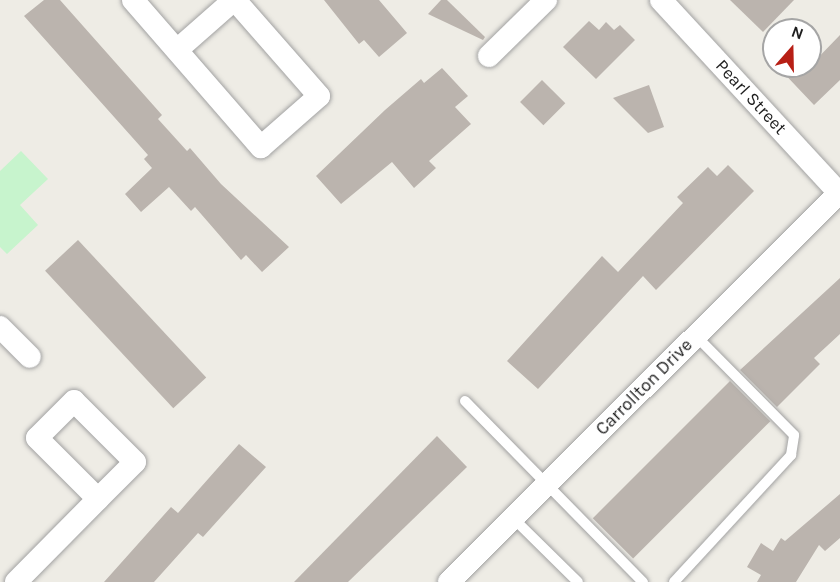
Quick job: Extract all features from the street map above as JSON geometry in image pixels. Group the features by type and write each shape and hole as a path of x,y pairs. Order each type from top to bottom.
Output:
{"street":[{"path":"133,0 261,147 319,96 235,0 177,50"},
{"path":"489,56 546,0"},
{"name":"Pearl Street","path":"662,0 840,193"},
{"name":"Carrollton Drive","path":"449,582 840,193"},
{"path":"0,327 30,357"},
{"path":"16,582 98,499"}],"lane":[{"path":"674,582 791,455 794,435 696,336"},
{"path":"465,401 643,582"},
{"path":"513,518 578,582"}],"green space":[{"path":"21,151 48,179 20,205 38,225 7,254 0,247 0,171"}],"building":[{"path":"44,0 60,0 162,115 158,119 187,151 190,148 221,184 289,247 262,272 246,255 241,260 195,207 191,211 169,187 141,212 125,194 152,168 144,159 148,155 24,16"},
{"path":"324,0 379,0 407,33 379,57 364,40 359,44"},
{"path":"441,0 447,0 485,37 483,40 428,14"},
{"path":"730,0 794,0 777,18 762,18 762,31"},
{"path":"589,21 599,30 606,22 614,30 620,25 635,40 596,79 563,47"},
{"path":"840,35 840,80 814,105 788,78 822,78 822,54"},
{"path":"442,68 468,96 455,107 471,124 429,161 436,168 414,188 392,162 341,204 316,176 421,79 424,83"},
{"path":"542,80 565,103 543,125 520,102"},
{"path":"649,85 664,127 648,133 613,98"},
{"path":"728,165 754,191 656,290 643,276 538,389 507,361 602,256 618,272 683,203 677,197 708,167 717,176"},
{"path":"78,240 206,377 173,408 45,271"},
{"path":"840,278 840,334 814,358 820,364 777,407 740,370"},
{"path":"730,381 770,421 633,558 593,518"},
{"path":"437,436 467,467 348,582 294,582"},
{"path":"239,444 266,467 203,537 198,533 154,582 104,582 171,507 178,513"},
{"path":"840,494 840,538 825,551 819,545 796,582 757,582 761,575 747,567 761,543 773,551 781,538 785,541"}]}
